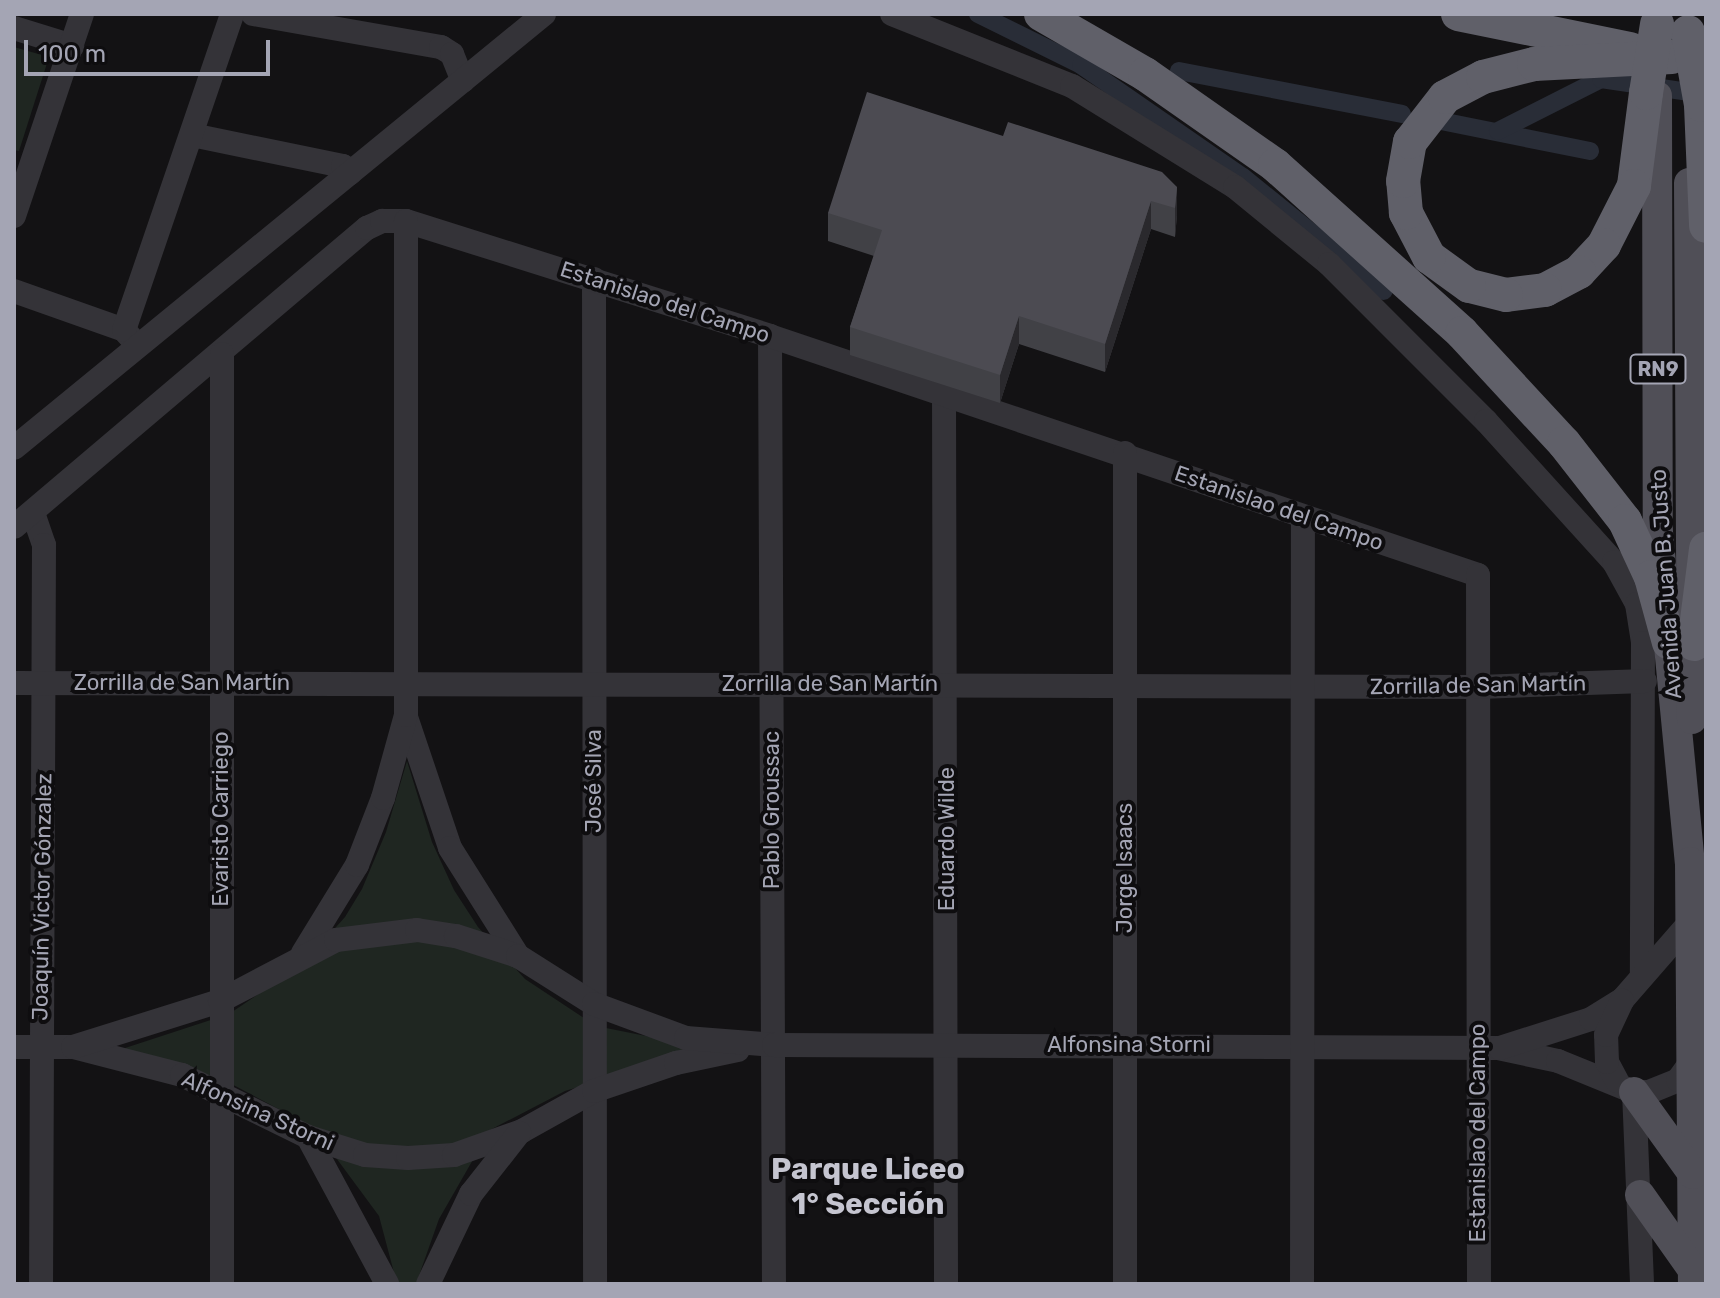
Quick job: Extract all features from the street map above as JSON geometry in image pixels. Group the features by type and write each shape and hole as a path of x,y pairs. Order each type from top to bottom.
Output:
{"highway":[{"path":"1041,14 1145,74 1275,165 1462,333 1564,443 1625,521 1681,643"},
{"path":"1458,14 1680,38"},
{"path":"1680,38 1652,93 1634,186 1604,245 1579,272 1545,290 1506,295 1469,286 1429,257 1406,213 1403,181 1410,142 1445,97 1483,77 1534,64 1680,38"},
{"path":"1680,38 1695,104 1706,226"},
{"path":"1681,643 1706,549"}],"main road":[{"name":"Avenida Juan B. Justo","path":"1652,93 1658,503 1681,643"},
{"name":"Avenida Juan B. Justo","path":"1695,104 1681,643 1695,853 1691,921 1699,970 1692,1061 1698,1275"},
{"path":"1626,1086 1693,1174"},
{"path":"1640,1195 1698,1275"}],"street":[{"path":"14,216 22,164 72,46 82,14"},
{"path":"131,338 232,14"},
{"path":"253,14 441,47 452,54 463,81"},
{"path":"14,448 131,338 350,173 544,14"},
{"path":"892,14 1019,62 1141,124 1235,187 1329,264 1486,421 1614,562 1637,604 1645,681 1642,976"},
{"path":"14,28 72,46"},
{"path":"192,135 343,166 350,173"},
{"path":"23,520 367,228 382,221 406,221 406,715 367,841 303,953"},
{"name":"Estanislao del Campo","path":"406,221 594,279 1125,453 1303,518 1478,575 1488,1048 1479,1284"},
{"name":"José Silva","path":"594,279 595,1284"},
{"path":"14,291 131,338"},
{"name":"Pablo Groussac","path":"770,336 772,684 767,1045 774,1284"},
{"name":"Evaristo Carriego","path":"222,354 222,1284"},
{"name":"Eduardo Wilde","path":"944,395 946,1284"},
{"name":"Jorge Isaacs","path":"1125,453 1125,1284"},
{"path":"1302,1284 1303,518"},
{"name":"Joaquín Victor Gónzalez","path":"23,520 44,545 41,1284"},
{"name":"Zorrilla de San Martín","path":"14,683 1479,687 1645,681"},
{"path":"406,715 450,848 518,956"},
{"name":"Alfonsina Storni","path":"1488,1048 1591,1019 1623,999 1691,921"},
{"name":"Alfonsina Storni","path":"73,1047 220,1001 303,953 361,933 417,930 456,936 518,956 594,1004 686,1038 767,1045 1124,1044 1488,1048 1626,1086"},
{"path":"1623,999 1606,1035 1607,1062 1626,1086 1640,1195 1642,1284"},
{"name":"Alfonsina Storni","path":"14,1047 73,1047 182,1075 222,1092 308,1137 365,1155 408,1158 454,1155 522,1131 594,1091 676,1063 767,1045"},
{"path":"1626,1086 1670,1085 1692,1061"},
{"path":"428,1284 471,1194 522,1131"},
{"path":"308,1137 387,1284"}],"shaded area":[{"path":"14,47 49,57 19,151 14,150"},
{"path":"407,761 432,842 454,890 478,927 525,979 596,1026 706,1048 565,1091 490,1130 439,1219 416,1284 397,1284 379,1216 314,1128 224,1080 119,1050 229,1014 303,964 345,917 362,889 386,832"}],"building":[{"path":"867,92 1003,136 1008,122 1162,172 1177,187 1175,208 1151,201 1105,344 1019,316 1000,375 850,327 882,230 828,213"}],"waterway":[{"path":"978,14 1081,65 1243,177 1384,291"},
{"path":"1179,71 1402,114"},
{"path":"1498,131 1601,79 1703,94"},
{"path":"1441,121 1590,151"}],"district":[{"name":"Parque Liceo 1° Sección","path":"868,1186"}]}
